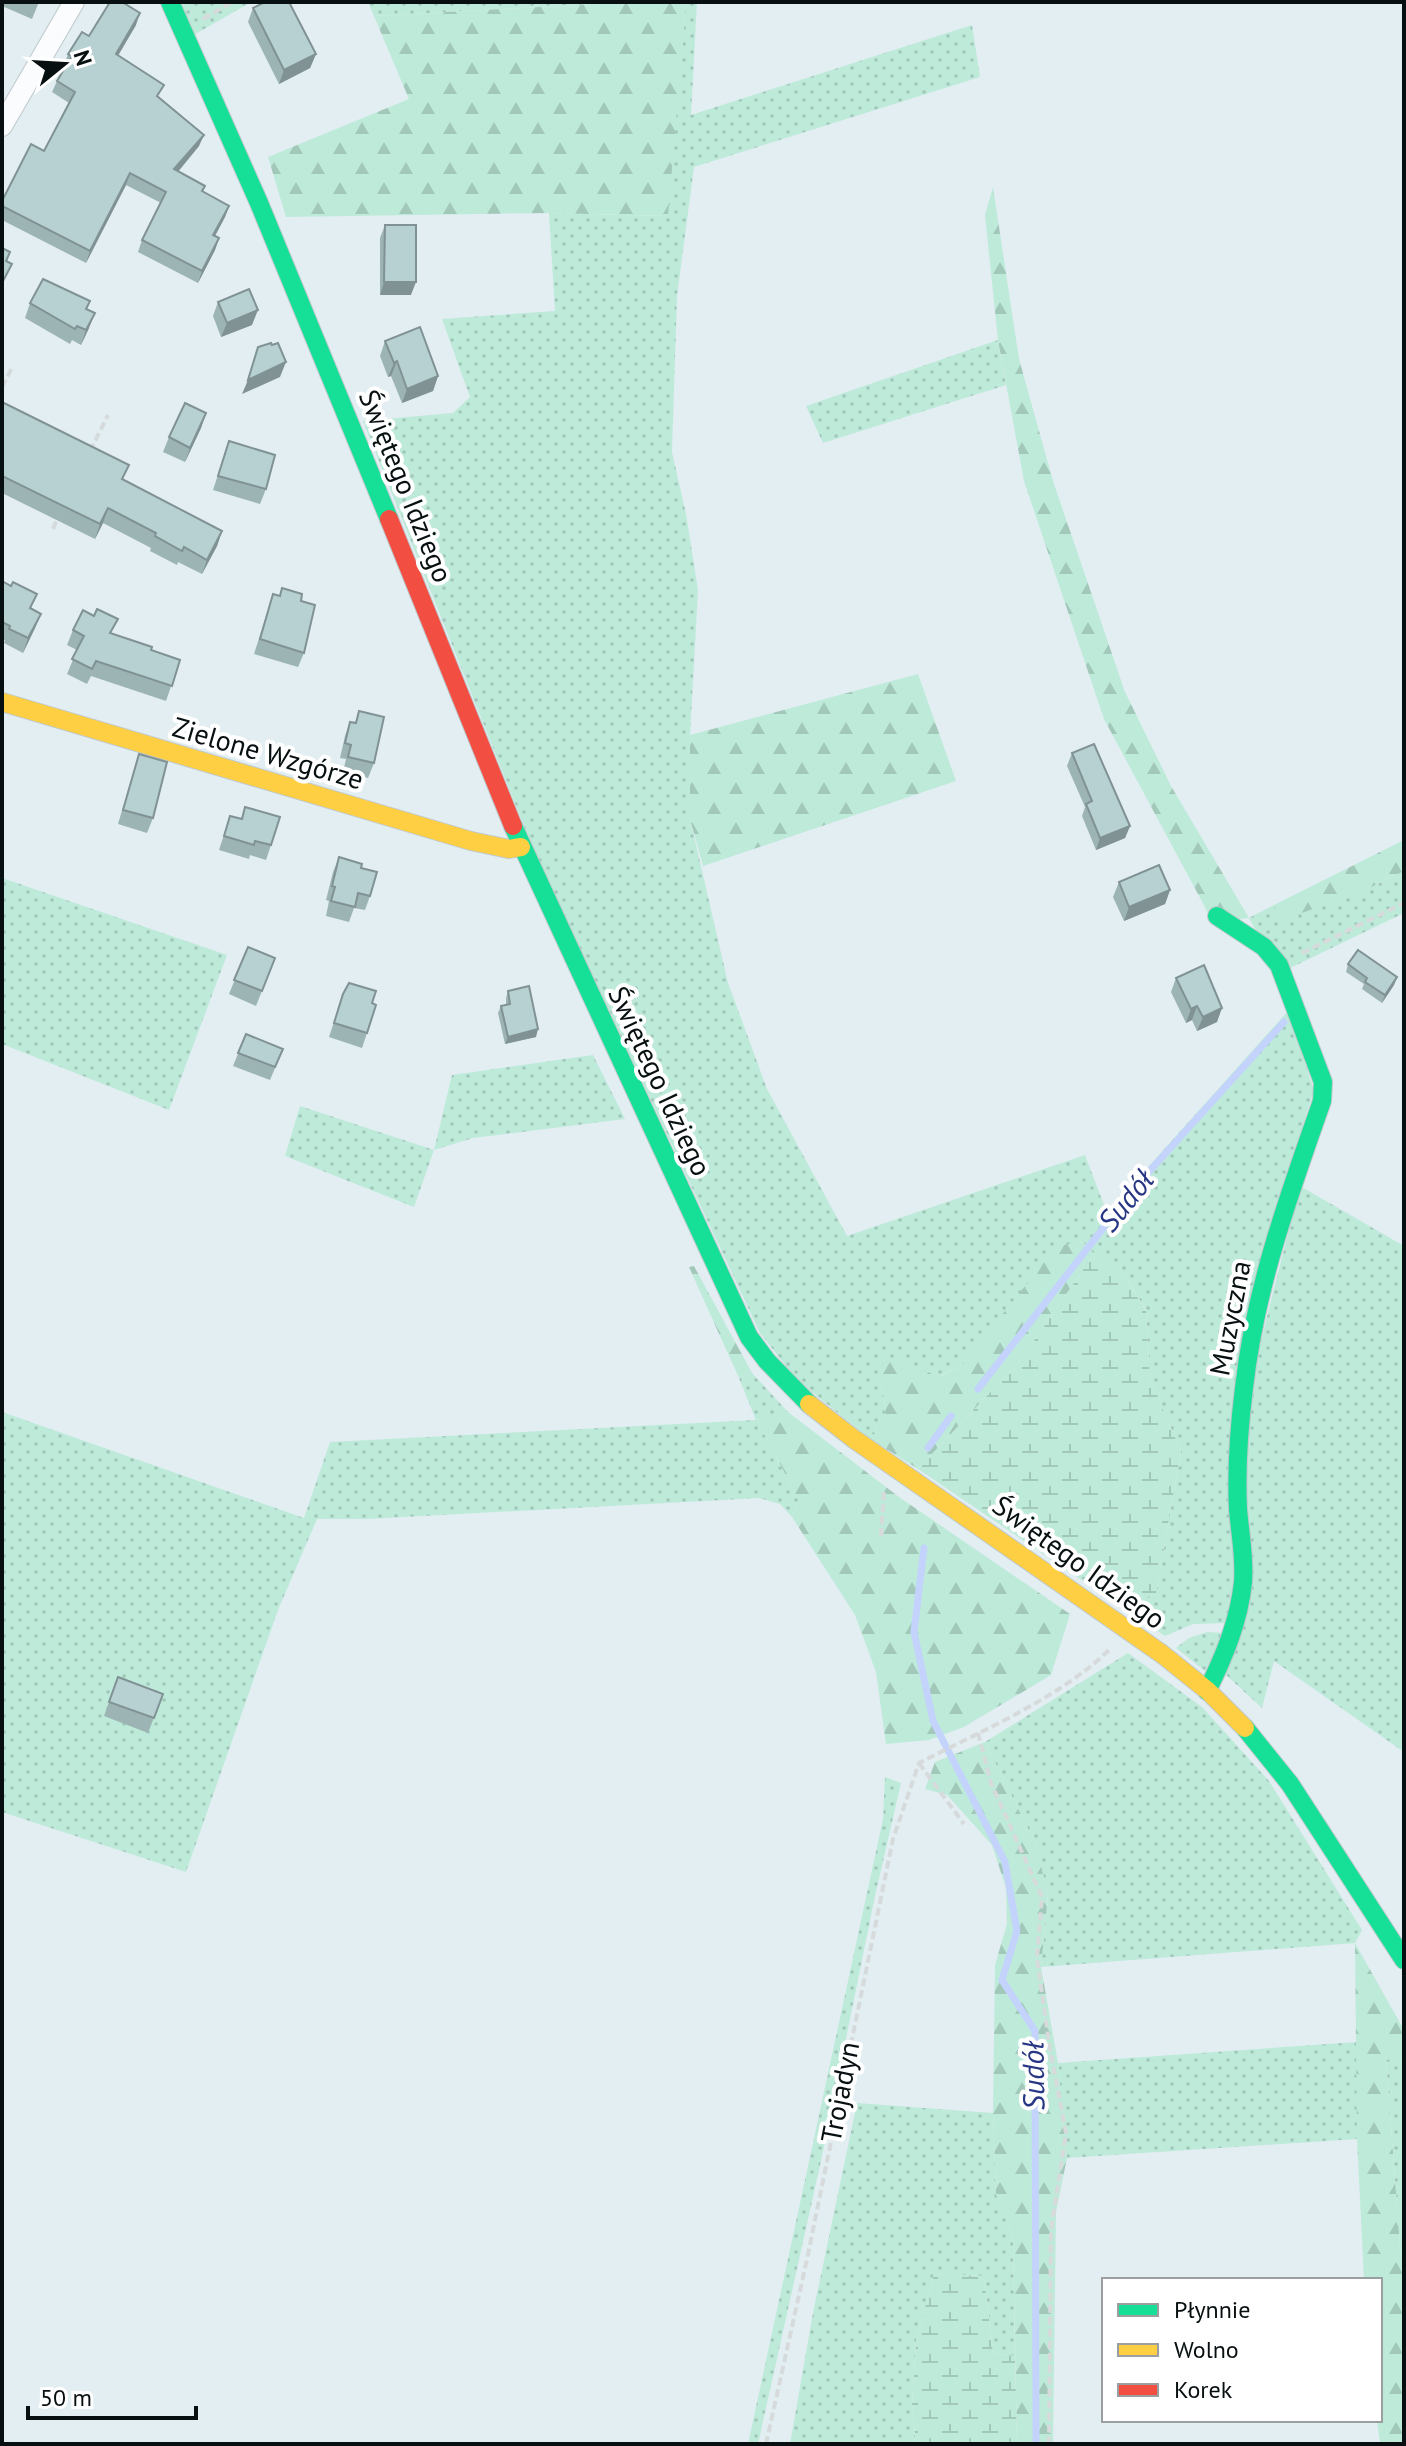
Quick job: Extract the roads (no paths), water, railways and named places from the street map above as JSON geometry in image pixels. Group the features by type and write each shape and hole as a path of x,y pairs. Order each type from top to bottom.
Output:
{"street":[{"path":"2,126 74,2"},
{"name":"Świętego Idziego","path":"170,2 259,203 341,400 521,847 749,1337 790,1389 885,1460 1128,1630 1207,1691 1241,1723 1283,1774 1404,1960"},
{"name":"Zielone Wzgórze","path":"2,702 169,754 471,841 509,849 521,847"},
{"name":"Muzyczna","path":"1207,1691 1226,1656 1243,1587 1238,1452 1257,1299 1277,1230 1322,1101 1323,1082 1279,965 1264,947 1217,916"}],"waterway":[{"name":"Sudół","path":"978,1389 1136,1186 1284,1022"},
{"name":"Sudół","path":"928,1448 951,1416"},
{"name":"Sudół","path":"924,1548 914,1632 933,1721 1005,1862 1017,1931 1002,1980 1035,2031 1036,2444"}]}
